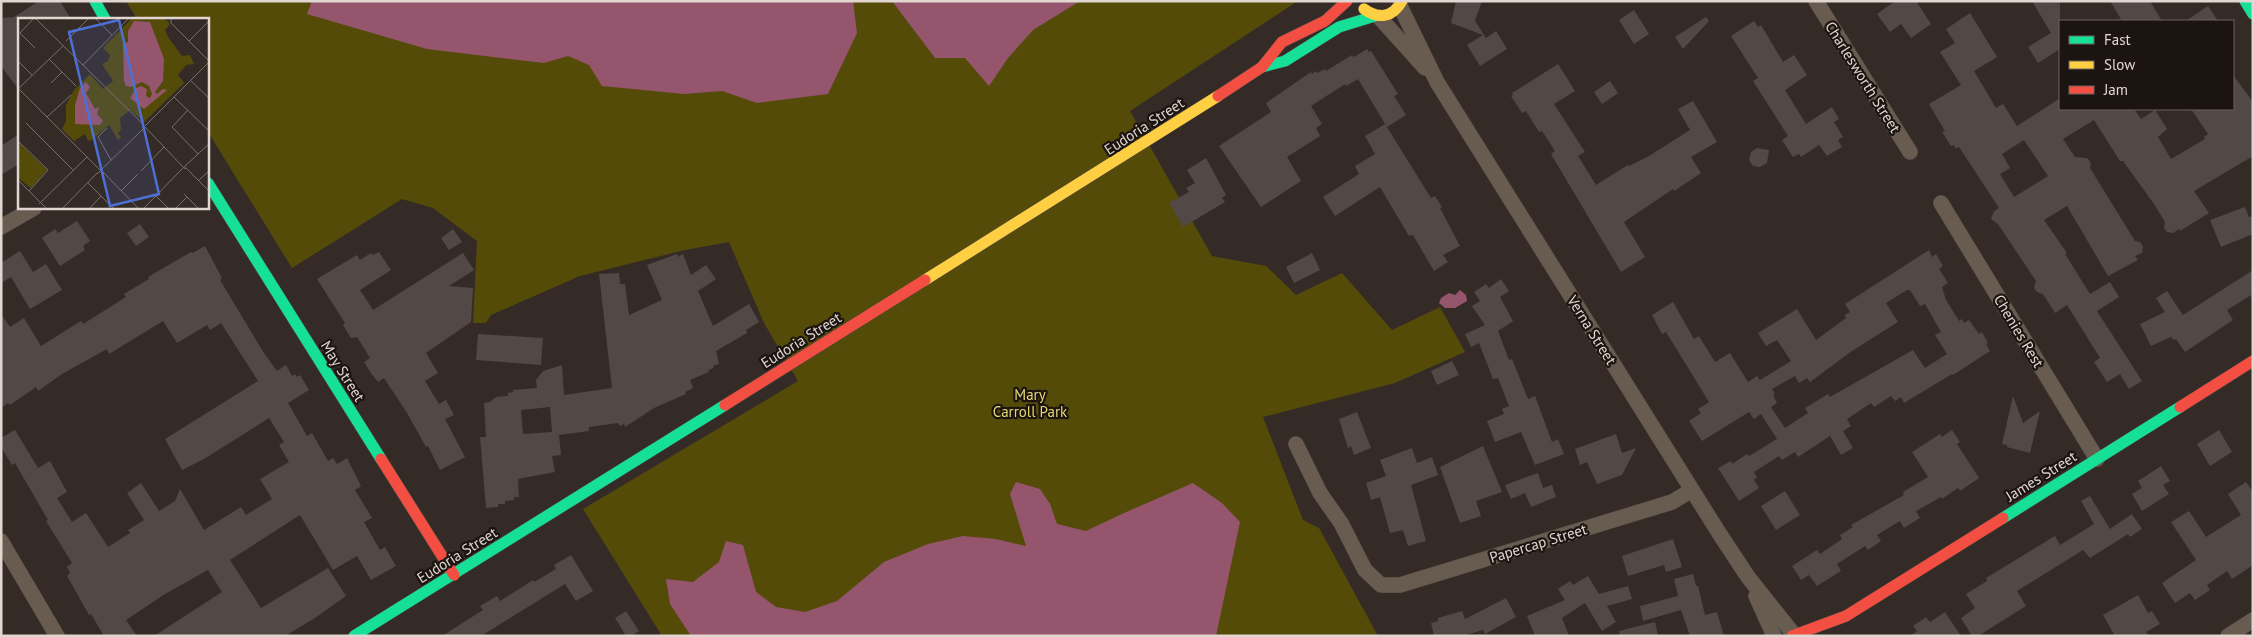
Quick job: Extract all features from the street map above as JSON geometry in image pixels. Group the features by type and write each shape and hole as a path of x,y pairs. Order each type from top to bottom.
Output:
{"street":[{"path":"95,1 105,18"},
{"name":"Eudoria Street","path":"354,636 1128,154 1262,67 1282,42 1325,21 1348,1"},
{"path":"1359,1 1365,11 1377,17"},
{"name":"Charlesworth Street","path":"1816,1 1910,152"},
{"path":"2245,1 2253,14"},
{"name":"Eudoria Street","path":"1262,67 1286,61 1339,28 1387,16 1401,4"},
{"name":"Verna Street","path":"1401,4 1437,82 1748,577 1794,635"},
{"name":"Verna Street","path":"1377,17 1437,82"},
{"name":"May Street","path":"209,185 454,574"},
{"name":"Chenies Rest","path":"1941,203 2098,459"},
{"path":"1,227 32,209"},
{"name":"James Street","path":"1794,635 1846,616 2253,361"},
{"name":"Papercap Street","path":"1296,444 1320,493 1341,523 1365,570 1381,585 1400,585 1447,571 1672,502 1692,490"},
{"path":"1,541 58,636"},
{"name":"Verna Street","path":"1748,577 1774,636"},
{"name":"James Street","path":"1826,636 1846,616"},
{"path":"2228,636 2253,620"}],"green space":[{"name":"Mary Carroll Park","path":"126,1 1298,1 1130,111 1212,256 1266,266 1296,295 1342,273 1392,330 1440,307 1465,352 1395,383 1263,417 1303,520 1319,528 1378,636 662,636 583,509 798,381 764,323 729,242 685,250 580,276 491,315 486,323 473,323 477,241 433,208 402,199 292,268 209,134 209,18 136,18"}],"shaded area":[{"path":"312,1 853,1 857,33 828,94 757,103 722,91 684,94 602,86 589,65 568,56 544,63 427,49 307,14"},
{"path":"892,1 1080,1 1033,30 1008,58 989,86 965,58 935,58"},
{"path":"1460,290 1466,295 1467,301 1455,308 1445,308 1439,303 1441,298 1449,293 1455,295"},
{"path":"1016,482 1040,489 1050,504 1057,524 1086,531 1193,483 1222,503 1240,522 1216,636 691,636 670,604 666,579 693,582 719,562 726,541 743,545 756,592 776,607 805,612 837,601 884,562 928,544 963,536 996,539 1026,546 1010,494"}],"building":[{"path":"39,1 60,1 70,18 18,18 18,89 1,66 1,18 14,17"},
{"path":"1456,1 1482,1 1475,21 1486,38 1496,31 1507,49 1480,66 1467,45 1483,35 1451,23"},
{"path":"1895,1 1916,1 1931,24 1911,38 1901,24 1890,32 1877,14"},
{"path":"2032,1 2060,1 2059,50 2038,63 2028,47 2051,33"},
{"path":"2110,1 2150,1 2161,20 2121,20"},
{"path":"2208,6 2217,20 2187,20"},
{"path":"1634,10 1649,34 1634,44 1619,20"},
{"path":"1970,13 1997,57 1974,71 1996,108 2003,104 2017,126 2059,99 2059,110 2135,110 2141,119 2155,110 2167,129 2158,137 2171,159 2205,139 2204,137 2208,134 2192,110 2234,110 2234,76 2253,102 2253,156 2194,191 2209,213 2180,231 2179,229 2173,233 2167,232 2164,228 2165,222 2154,204 2123,161 2120,161 2094,120 2063,139 2075,157 2087,158 2091,163 2090,168 2135,241 2140,242 2143,246 2142,253 2135,256 2138,260 2108,276 2067,206 2044,220 2067,253 2065,254 2090,294 2110,282 2119,297 2097,311 2142,381 2129,389 2120,374 2107,382 2094,362 2100,358 2067,305 2055,313 2043,294 2037,292 2034,288 2036,281 1998,224 1991,219 1994,211 1999,208 1959,147 1956,149 1954,145 1951,146 1942,132 1945,131 1929,104 1961,85 1940,52 1955,43 1946,29","holes":["2024,140 2048,176 2014,197 2000,174 2010,168 2002,154"]},
{"path":"1706,17 1709,21 1683,49 1675,37"},
{"path":"1754,21 1758,27 1761,25 1783,62 1794,55 1807,75 1785,90 1806,124 1832,107 1839,119 1834,122 1843,137 1838,140 1842,147 1827,156 1819,145 1801,157 1799,154 1793,157 1782,140 1788,136 1753,81 1758,78 1731,36"},
{"path":"1367,49 1369,52 1371,51 1398,94 1394,96 1406,115 1387,127 1358,79 1346,86 1345,84 1311,106 1322,124 1316,128 1320,136 1287,157 1301,181 1261,207 1219,146 1271,112 1266,103 1311,72 1312,74 1316,71 1317,73 1325,69 1326,71 1352,55 1354,57"},
{"path":"1558,64 1575,91 1554,104 1585,152 1578,156 1596,185 1628,165 1649,156 1690,130 1678,109 1693,101 1717,142 1691,157 1701,173 1674,191 1673,189 1624,222 1645,257 1621,272 1551,154 1555,151 1542,131 1539,132 1526,111 1522,113 1511,96 1513,95 1512,93"},
{"path":"1610,81 1618,93 1602,104 1594,92"},
{"path":"1385,124 1431,198 1435,196 1442,207 1440,208 1460,246 1443,255 1448,262 1434,271 1413,235 1409,236 1380,187 1335,216 1323,197 1359,174 1355,166 1375,154 1365,136"},
{"path":"18,135 18,165 1,175 1,146"},
{"path":"1757,148 1769,150 1767,163 1760,167 1753,166 1749,160 1751,152"},
{"path":"1206,158 1226,195 1222,198 1225,202 1183,227 1169,203 1189,192 1186,188 1195,183 1187,170"},
{"path":"2245,207 2249,217 2253,216 2253,234 2221,247 2210,220"},
{"path":"77,221 90,241 83,246 85,250 60,266 42,238 55,229 58,233"},
{"path":"140,224 149,237 136,246 127,233"},
{"path":"453,229 462,242 449,250 441,238"},
{"path":"205,246 222,278 220,280 277,371 286,365 292,376 295,374 297,377 300,375 309,390 288,403 307,436 312,433 328,461 333,458 337,464 347,458 361,486 355,490 372,518 364,522 380,550 385,547 396,566 371,580 357,556 333,570 300,515 230,560 261,608 328,568 346,596 315,618 285,636 154,636 222,592 208,570 165,594 126,620 137,636 104,636 91,614 89,615 67,576 70,573 67,567 72,563 46,521 48,520 15,463 12,465 1,447 1,438 15,430 38,468 50,461 67,492 57,498 72,522 86,513 108,547 130,533 128,530 144,520 127,493 141,483 159,511 175,501 180,489 204,530 241,507 246,515 272,499 260,479 289,462 279,445 284,442 269,418 204,459 182,470 165,439 258,381 221,323 210,330 207,325 177,343 163,321 109,354 107,349 62,374 38,391 36,387 10,405 8,403 1,408 1,314 10,327 24,318 41,346 81,321 83,324 126,297 124,294 149,279 148,277"},
{"path":"1929,250 1932,257 1936,254 1943,266 1939,269 1948,283 1942,287 1946,300 1959,321 1962,319 1964,323 1969,320 1979,334 1982,332 1990,351 1904,403 1901,397 1895,401 1891,396 1874,407 1871,403 1847,419 1851,426 1843,431 1853,448 1841,455 1830,436 1798,457 1795,452 1782,460 1779,456 1754,472 1757,477 1754,480 1759,488 1739,501 1718,468 1731,461 1732,464 1747,454 1749,456 1777,439 1761,414 1754,419 1749,412 1702,441 1689,421 1701,413 1698,409 1709,402 1666,332 1662,334 1652,315 1673,302 1694,339 1699,336 1715,362 1730,353 1748,382 1757,376 1760,380 1791,361 1777,340 1766,346 1758,333 1797,309 1816,340 1846,318 1845,315 1850,312 1845,304","holes":["1910,290 1920,306 1925,304 1941,332 1935,335 1947,354 1925,368 1913,350 1830,397 1828,394 1805,408 1808,413 1785,428 1771,407 1777,403 1772,389 1795,376 1799,383 1807,378 1810,382 1852,351 1898,322 1886,303"]},
{"path":"20,251 33,272 46,264 62,290 30,309 11,277 1,283 1,263"},
{"path":"379,252 391,270 360,290 373,310 463,253 474,270 449,286 473,288 471,322 426,353 438,373 425,381 439,404 446,400 454,415 445,419 465,457 440,470 428,446 426,447 384,378 378,382 371,373 364,362 370,358 357,337 351,338 343,325 345,323 317,279 357,255 360,260 371,253 373,255"},
{"path":"1312,253 1320,270 1294,283 1286,267"},
{"path":"677,254 678,257 683,254 691,275 706,265 716,279 698,291 713,326 749,304 759,322 746,330 747,333 716,351 719,364 708,370 709,372 690,380 693,388 685,392 686,394 654,408 625,427 624,424 620,426 618,423 589,427 589,431 559,435 561,455 552,456 555,472 518,479 519,497 514,497 514,500 505,501 505,504 498,504 498,507 486,508 480,437 486,437 484,403 490,402 496,397 508,396 508,393 513,392 513,390 537,388 536,380 543,371 562,365 564,395 612,388 599,274 619,273 620,284 625,284 629,315 662,300 647,265","holes":["550,407 552,432 523,434 521,410"]},
{"path":"2253,270 2253,294 2227,310 2233,320 2185,352 2176,339 2174,340 2171,337 2151,346 2140,324 2165,312 2156,298 2167,291 2183,315"},
{"path":"1501,279 1509,291 1500,297 1513,321 1498,331 1509,360 1512,359 1528,399 1535,396 1552,442 1558,439 1564,454 1535,465 1521,432 1495,442 1487,421 1504,414 1502,409 1509,406 1498,378 1493,379 1479,343 1471,347 1465,334 1485,325 1472,306 1480,301 1474,292 1486,284 1489,288"},
{"path":"478,334 543,338 541,365 476,360"},
{"path":"1452,361 1459,375 1437,385 1431,371"},
{"path":"2013,396 2023,423 2040,411 2030,453 2002,444"},
{"path":"1357,412 1371,448 1354,455 1351,446 1348,448 1339,419"},
{"path":"1952,430 1960,442 1957,444 1979,478 1960,491 1958,488 1942,499 1941,497 1916,511 1920,518 1904,528 1900,521 1877,535 1881,541 1868,550 1865,546 1837,564 1841,571 1817,586 1809,575 1801,580 1792,566 1817,550 1820,554 1842,539 1840,535 1853,527 1851,525 1904,495 1903,492 1928,477 1912,452 1940,434 1942,437"},
{"path":"2219,430 2232,452 2210,466 2197,444"},
{"path":"1616,434 1622,453 1636,448 1622,475 1597,484 1587,462 1580,465 1575,449"},
{"path":"1483,446 1502,492 1476,501 1481,516 1460,523 1440,467"},
{"path":"1412,448 1417,463 1432,457 1438,475 1411,485 1426,541 1408,546 1403,530 1390,533 1380,497 1371,500 1366,483 1386,476 1380,460"},
{"path":"2161,466 2170,481 2163,485 2169,494 2142,511 2132,494 2142,488 2138,481"},
{"path":"1538,473 1543,488 1552,485 1556,497 1531,507 1525,493 1511,499 1505,485"},
{"path":"2246,482 2253,492 2253,565 2232,579 2227,571 2207,585 2210,590 2195,600 2190,593 2175,603 2162,583 2196,560 2171,522 2189,511 2206,537 2241,515 2228,494"},
{"path":"1785,491 1800,515 1776,530 1761,506"},
{"path":"2090,496 2110,529 2132,514 2142,529 2130,537 2128,534 2090,558 2083,550 2017,591 2026,606 1978,636 1972,636 1961,618 1975,608 1966,594 1987,581 1986,578 2055,536 2060,545 2094,524 2081,501"},
{"path":"1673,539 1682,567 1666,572 1664,565 1628,576 1622,556"},
{"path":"571,555 593,591 576,601 565,584 481,636 442,636 483,610 480,606 497,596 500,601 533,580 534,582 556,569 554,565"},
{"path":"1693,574 1705,615 1717,612 1724,636 1690,636 1681,610 1643,621 1640,606 1678,596 1674,579"},
{"path":"1588,576 1599,594 1628,586 1632,599 1607,606 1616,622 1602,631 1585,603 1562,618 1569,636 1535,636 1527,616 1565,600 1558,589 1570,581 1573,585"},
{"path":"2138,595 2148,613 2152,611 2160,624 2146,632 2149,636 2115,636 2103,615"},
{"path":"1506,598 1516,617 1485,634 1483,630 1462,636 1434,636 1431,623 1438,621 1438,618 1462,611 1465,619"},
{"path":"626,611 639,631 631,636 626,636 615,618"},
{"path":"1945,612 1961,636 1910,636 1917,631 1913,626 1926,617 1930,622"},
{"path":"1655,622 1658,636 1620,636 1619,631"}],"traffic: fast":[{"path":"95,1 104,18"},
{"path":"2245,1 2253,14"},
{"path":"1262,67 1285,61 1339,27 1375,16"},
{"path":"209,185 381,459"},
{"path":"354,636 725,405"},
{"path":"2003,518 2180,407"}],"traffic: slow":[{"path":"1364,9 1375,15 1385,15 1394,11 1402,1"},
{"path":"925,280 1218,96"}],"traffic: jam":[{"path":"1218,96 1262,67 1282,42 1325,21 1347,1"},
{"path":"725,405 925,280"},
{"path":"2180,407 2253,361"},
{"path":"381,459 454,575"},
{"path":"1792,636 1846,616 2003,518"}]}
